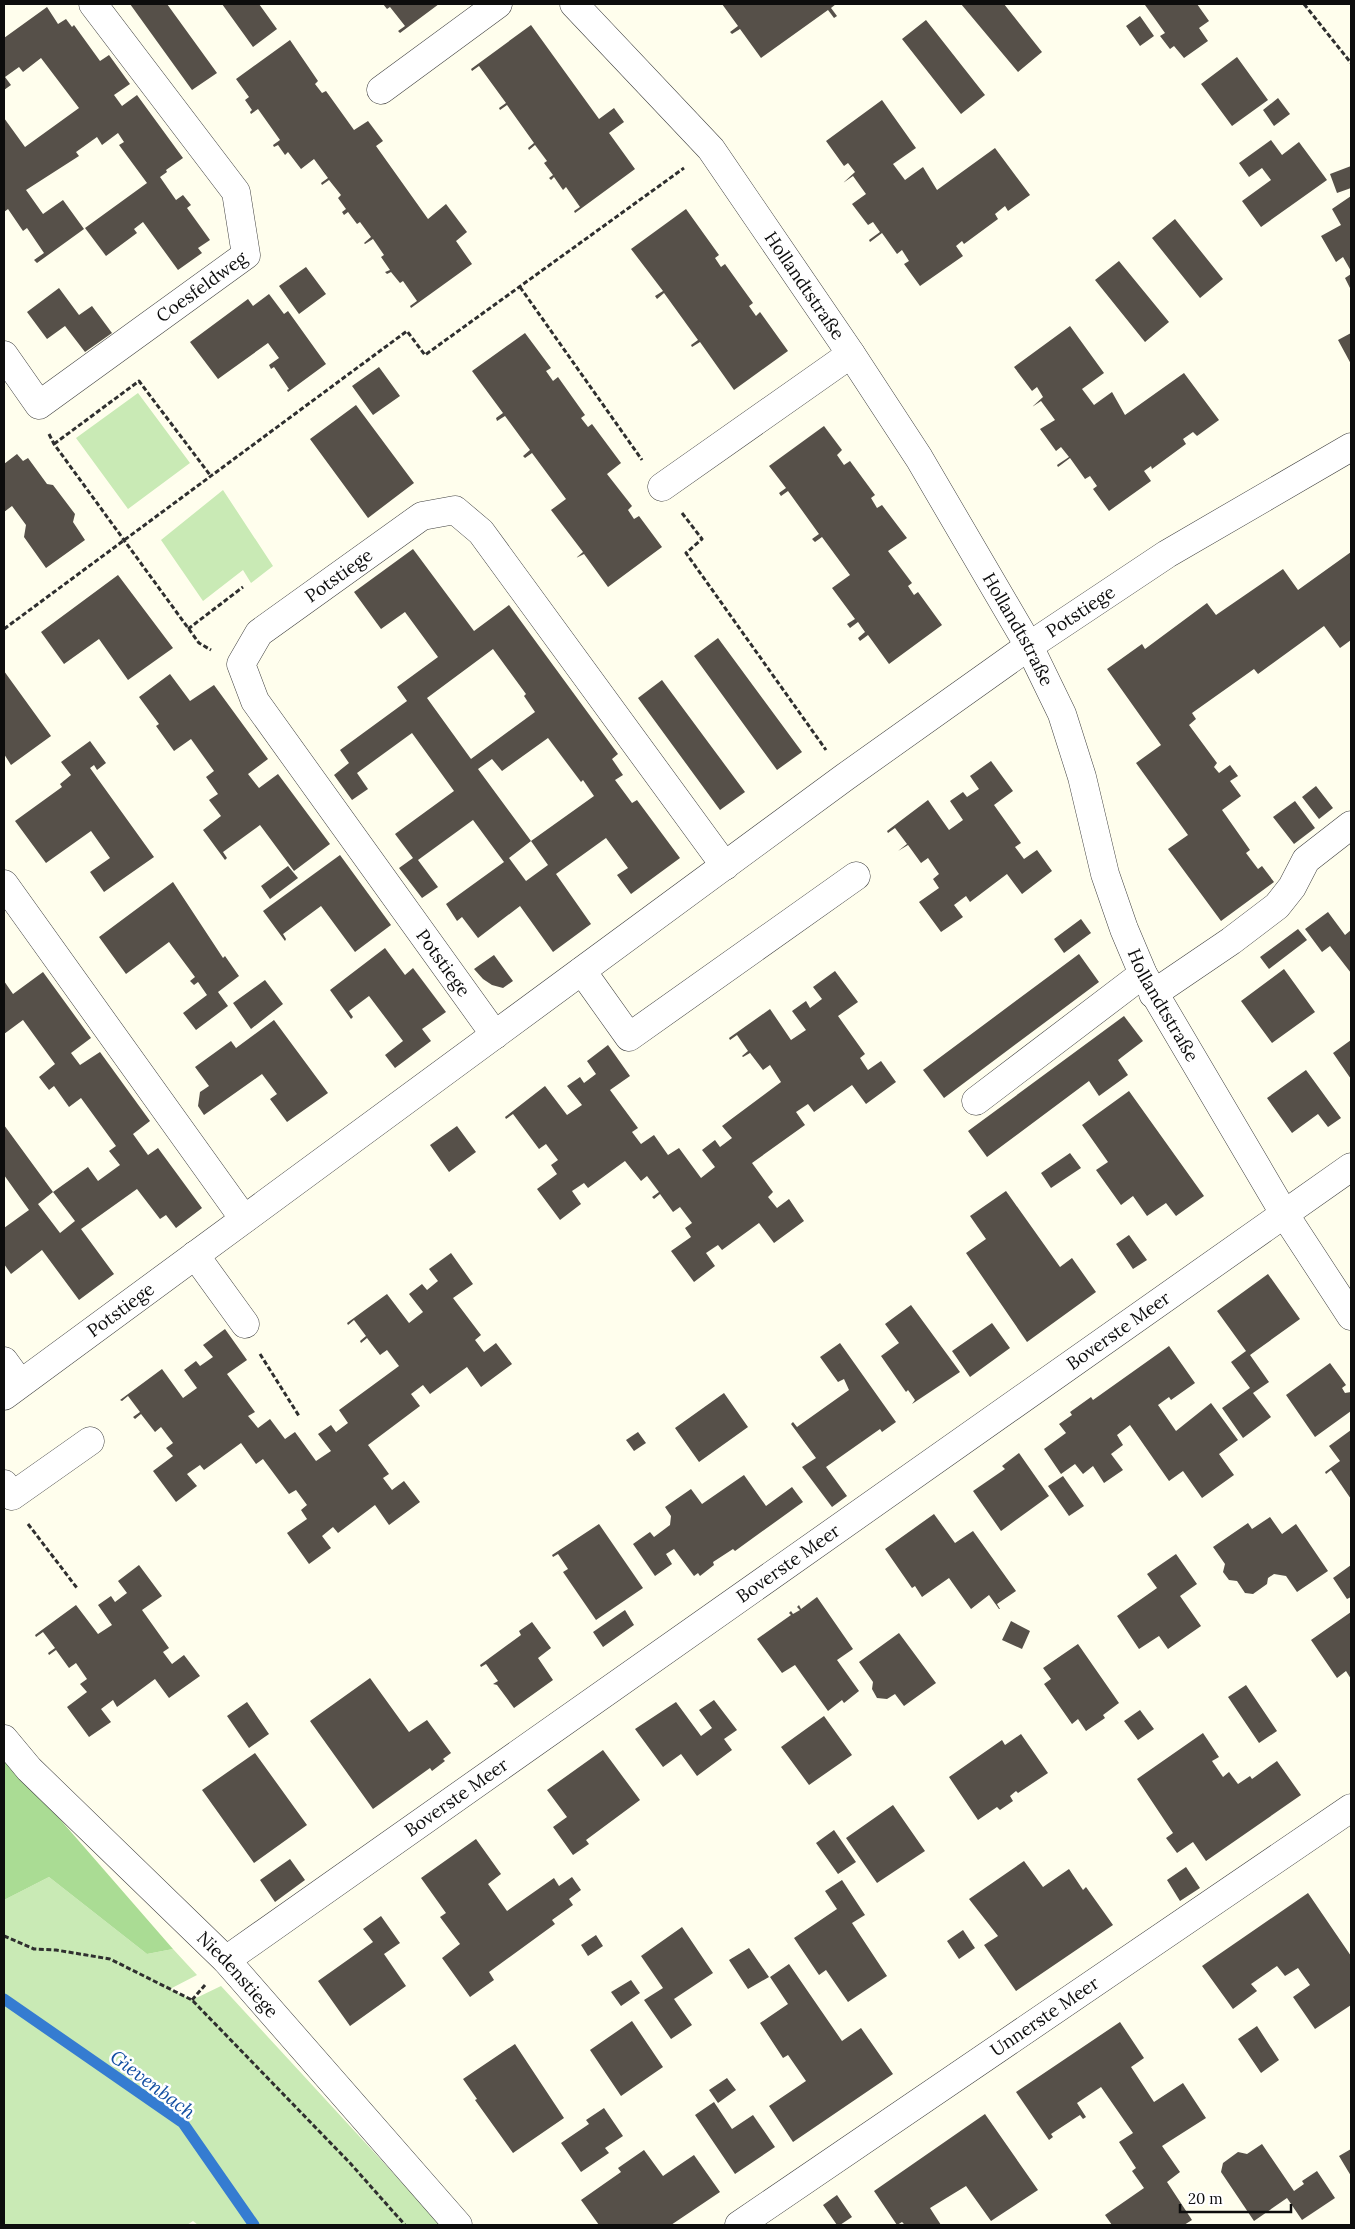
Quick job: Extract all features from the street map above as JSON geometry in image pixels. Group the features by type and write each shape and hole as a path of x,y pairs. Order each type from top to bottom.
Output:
{"street":[{"name":"Coesfeldweg","path":"39,405 246,255 236,192 93,4"},
{"path":"380,90 498,4"},
{"name":"Hollandtstraße","path":"574,4 711,149 851,354 918,458 1029,646 1062,714 1082,777 1105,874 1124,929 1148,984 1285,1215 1351,1316"},
{"path":"662,487 851,354"},
{"path":"4,355 39,405"},
{"name":"Potstiege","path":"4,1361 12,1389 845,777 1029,646 1167,554 1351,447"},
{"name":"Potstiege","path":"495,1035 255,701 241,664 260,633 422,516 455,510 481,532 725,866"},
{"path":"976,1101 1148,984 1231,941 1277,906 1292,887 1306,860 1351,825"},
{"path":"582,971 629,1037 856,876"},
{"path":"4,884 244,1219"},
{"name":"Boverste Meer","path":"226,1960 1351,1168"},
{"path":"195,1255 245,1324"},
{"path":"8,1490 90,1441"},
{"name":"Niedenstiege","path":"4,1739 29,1769 226,1960 458,2225"},
{"name":"Unnerste Meer","path":"739,2225 1351,1808"}],"path":[{"path":"1304,4 1351,63"},
{"path":"4,629 407,331 425,356 711,149"},
{"path":"520,287 662,487 702,539 686,553 845,777"},
{"path":"54,444 139,381 210,475"},
{"path":"39,405 54,444 188,629 199,643 241,664"},
{"path":"188,629 243,587"},
{"path":"245,1324 252,1341 299,1416"},
{"path":"8,1490 23,1518 78,1588"},
{"path":"4,1936 34,1949 56,1950 110,1959 192,2000 350,2163 405,2225"}],"green space":[{"path":"138,393 190,463 128,509 76,438"},
{"path":"223,490 273,566 251,583 243,570 203,601 161,540"},
{"path":"4,1755 173,1949 147,1954 49,1877 4,1900"},
{"path":"49,1877 147,1954 173,1949 197,1975 170,1989 192,2000 221,1986 441,2225 198,2225 193,2221 187,2225 4,2225 4,1900"}],"building":[{"path":"130,4 167,4 217,73 192,90"},
{"path":"222,4 259,4 277,29 253,47"},
{"path":"383,4 439,4 400,33 398,31 405,26 390,7 387,9"},
{"path":"722,4 836,4 831,8 837,16 834,18 828,10 761,58 740,29 732,34 730,32 738,26"},
{"path":"961,4 1004,4 1042,52 1018,72"},
{"path":"1146,4 1197,4 1209,21 1199,28 1208,41 1184,58 1174,46 1170,49 1160,36 1165,33"},
{"path":"47,7 58,24 66,19 72,27 74,25 100,61 109,55 130,84 114,95 122,106 137,95 183,158 166,170 167,172 160,177 176,200 183,195 191,205 187,208 210,240 198,248 202,253 178,270 143,222 134,229 137,233 106,256 85,228 147,183 119,145 124,142 118,133 102,145 97,137 76,152 79,156 26,190 43,214 63,200 84,229 37,263 34,260 44,253 27,228 23,231 8,209 4,212 4,118 25,147 79,108 41,58 23,72 19,67 5,77 11,85 4,90 4,38"},
{"path":"1140,16 1154,36 1140,46 1126,26"},
{"path":"926,20 985,95 961,114 902,39"},
{"path":"531,25 599,119 614,108 624,122 609,133 635,169 575,213 574,211 580,207 566,187 563,190 554,177 551,180 549,178 553,175 544,163 547,161 535,145 529,150 528,148 534,143 507,105 500,110 499,108 506,103 479,66 472,71 471,69"},
{"path":"290,40 318,81 315,84 322,93 326,91 354,130 368,121 383,141 376,146 428,219 446,204 467,232 456,241 472,264 411,308 410,306 417,301 403,281 400,283 391,272 387,274 385,272 390,270 381,257 384,255 373,239 364,243 371,237 360,222 357,224 348,212 344,215 342,212 346,209 338,198 341,195 329,180 322,185 321,183 328,178 314,159 301,169 288,152 285,155 278,145 274,147 273,145 280,140 258,109 251,114 250,112 252,110 245,100 249,97 236,79"},
{"path":"1237,57 1268,100 1232,126 1201,84"},
{"path":"1278,98 1290,114 1274,126 1263,110"},
{"path":"882,100 916,148 893,164 905,180 923,167 937,190 995,148 1030,195 1008,211 1005,206 995,214 998,219 964,244 962,241 956,246 963,256 920,286 904,264 909,261 902,250 897,254 882,233 870,242 869,240 880,232 873,222 868,225 852,204 866,194 853,176 843,183 855,172 848,163 844,166 826,141"},
{"path":"1271,140 1282,155 1299,142 1327,180 1261,227 1242,201 1271,180 1262,168 1249,177 1239,163"},
{"path":"1351,166 1351,188 1337,193 1330,174"},
{"path":"1351,196 1351,271 1343,257 1336,262 1321,236 1341,225 1332,209"},
{"path":"686,209 719,255 715,258 721,267 725,264 753,303 749,306 756,316 760,312 788,351 734,390 700,342 692,347 691,345 698,340 664,293 657,299 655,296 663,291 631,249"},
{"path":"1175,219 1223,279 1200,298 1152,238"},
{"path":"1119,261 1169,322 1145,342 1095,280"},
{"path":"306,267 326,294 299,314 279,286"},
{"path":"1351,274 1351,290 1345,278"},
{"path":"59,288 79,315 92,306 112,333 85,352 65,326 47,339 27,312"},
{"path":"269,294 284,314 288,311 326,364 288,392 287,390 289,389 274,367 271,369 269,365 279,358 268,343 218,379 190,342 248,299 253,306"},
{"path":"1070,326 1104,373 1082,389 1094,405 1112,392 1125,415 1184,373 1219,420 1197,436 1193,432 1183,439 1186,444 1152,469 1151,466 1144,471 1151,481 1109,511 1093,489 1097,486 1090,476 1085,479 1070,458 1058,467 1057,465 1069,457 1061,447 1056,451 1040,429 1055,420 1041,401 1032,407 1043,397 1037,387 1032,391 1014,367"},
{"path":"525,333 551,368 546,371 553,381 558,377 585,415 581,418 588,427 592,424 621,463 607,474 632,506 628,510 634,519 639,516 662,547 608,587 584,554 576,558 583,552 551,510 566,499 532,453 525,458 523,456 530,450 505,416 497,421 496,418 503,413 472,371"},
{"path":"1351,333 1351,364 1338,340"},
{"path":"379,367 400,396 373,415 352,386"},
{"path":"356,405 414,483 368,518 310,439"},
{"path":"824,426 842,450 837,455 844,465 850,461 875,495 871,498 877,508 882,505 907,538 888,551 912,583 908,586 914,595 918,592 942,625 889,664 868,635 860,641 858,638 865,632 858,622 850,628 847,624 855,619 832,588 850,575 822,537 815,542 812,539 819,534 788,491 781,496 779,493 786,488 769,466"},
{"path":"17,454 23,461 28,458 47,484 53,485 75,514 73,522 85,540 46,568 24,537 26,525 12,506 4,512 4,464"},
{"path":"413,549 474,631 509,605 618,754 612,759 623,775 615,780 632,803 637,800 680,858 631,894 617,875 628,868 606,838 556,874 591,924 553,952 520,906 478,938 462,917 457,921 446,904 504,862 473,820 418,860 438,887 422,898 399,868 413,858 395,834 454,791 412,733 357,773 368,789 352,800 334,775 349,763 340,750 407,701 397,687 438,657 405,612 381,629 354,592","holes":["493,649 526,694 524,696 535,712 471,759 427,698","548,738 594,796 531,841 478,769 492,759 502,771","531,841 548,865 526,881 509,858"]},
{"path":"1351,552 1351,640 1340,648 1324,626 1258,674 1254,669 1192,713 1196,719 1189,725 1217,763 1214,767 1219,773 1230,765 1238,776 1230,781 1241,796 1222,810 1250,850 1246,853 1258,869 1262,866 1274,882 1221,921 1168,849 1188,835 1136,763 1161,745 1107,669 1142,644 1145,649 1207,603 1216,615 1283,569 1298,590"},
{"path":"118,575 173,648 128,680 99,639 64,664 41,632"},
{"path":"718,638 802,752 777,770 694,656"},
{"path":"4,671 51,736 11,765 4,754"},
{"path":"170,674 190,701 214,685 268,759 248,774 259,788 278,774 330,844 294,871 260,825 223,852 227,858 225,860 203,830 221,816 209,800 218,794 206,777 214,771 191,739 174,751 156,726 159,724 139,697"},
{"path":"662,680 745,792 720,810 638,698"},
{"path":"90,741 106,763 97,770 94,765 90,768 154,857 104,892 90,872 110,858 91,831 46,863 15,821 62,787 60,784 71,775 61,762"},
{"path":"991,761 1013,791 994,805 1021,843 1015,847 1024,859 1037,850 1052,871 1022,894 1007,874 970,902 966,896 954,905 963,917 941,932 919,902 939,888 933,879 939,874 928,858 921,863 908,845 898,851 907,844 895,828 888,833 887,831 928,800 949,830 963,820 950,801 963,792 967,797 979,789 970,776"},
{"path":"1316,786 1333,808 1319,819 1302,797"},
{"path":"1295,801 1315,828 1294,844 1273,817"},
{"path":"340,855 391,925 355,952 321,906 283,934 286,939 285,941 263,911"},
{"path":"288,866 298,878 270,899 261,886"},
{"path":"173,882 223,958 225,956 239,976 218,992 228,1006 196,1030 183,1013 207,995 198,982 194,985 190,981 195,977 169,942 126,974 99,937"},
{"path":"1328,912 1345,935 1351,930 1351,973 1330,946 1322,952 1305,929"},
{"path":"1081,919 1091,933 1064,953 1054,939"},
{"path":"1298,929 1307,940 1269,969 1260,957"},
{"path":"385,948 405,975 413,968 446,1012 422,1029 431,1041 395,1068 385,1055 403,1041 369,996 349,1011 353,1017 351,1019 330,990"},
{"path":"1079,954 1099,982 944,1098 923,1070"},
{"path":"494,955 513,981 503,988 492,985 474,969"},
{"path":"1284,969 1315,1012 1272,1043 1241,1001"},
{"path":"835,971 858,1002 838,1016 865,1054 860,1058 868,1070 881,1061 896,1082 866,1104 852,1085 814,1112 808,1104 796,1112 805,1125 752,1163 773,1192 768,1197 777,1208 789,1199 804,1221 774,1243 759,1223 722,1250 718,1245 706,1253 715,1266 694,1282 671,1251 691,1237 685,1228 692,1223 680,1207 673,1212 660,1194 654,1199 652,1197 659,1192 647,1176 641,1181 625,1161 588,1188 584,1183 572,1191 581,1204 560,1220 537,1189 557,1174 551,1165 558,1160 546,1144 539,1149 513,1114 506,1119 505,1117 545,1086 567,1115 582,1105 567,1086 580,1077 584,1083 596,1074 587,1061 608,1045 630,1076 610,1090 638,1128 632,1132 641,1144 654,1135 668,1155 679,1148 701,1178 715,1167 702,1150 715,1140 720,1147 732,1138 722,1126 781,1082 770,1065 763,1070 750,1053 742,1056 748,1051 737,1035 730,1040 729,1038 770,1009 791,1040 806,1030 792,1011 806,1001 810,1008 822,999 813,987"},
{"path":"43,972 91,1038 71,1053 80,1065 100,1052 150,1121 133,1134 148,1155 158,1148 202,1208 176,1228 166,1215 160,1219 137,1189 81,1229 114,1274 79,1300 42,1250 11,1274 4,1264 4,1228 29,1210 4,1175 4,1125 53,1192 88,1167 98,1181 120,1165 109,1151 116,1146 81,1098 69,1107 54,1086 49,1090 39,1077 55,1064 23,1020 4,1034 4,981 13,994","holes":["53,1192 75,1221 60,1233 38,1204"]},
{"path":"265,980 283,1004 251,1029 233,1003"},
{"path":"1124,1016 1143,1041 1118,1060 1128,1075 1099,1096 1089,1081 987,1157 968,1131"},
{"path":"274,1020 328,1093 287,1122 270,1099 277,1094 262,1074 204,1115 198,1106 200,1092 209,1086 195,1067 231,1041 236,1048"},
{"path":"1351,1040 1351,1079 1333,1053"},
{"path":"1306,1070 1341,1118 1328,1127 1318,1114 1292,1133 1267,1098"},
{"path":"1129,1091 1204,1196 1176,1216 1166,1203 1147,1216 1133,1196 1121,1205 1096,1170 1108,1162 1082,1125"},
{"path":"457,1126 476,1152 449,1172 430,1145"},
{"path":"1070,1153 1081,1168 1051,1188 1041,1173"},
{"path":"1006,1191 1060,1267 1072,1258 1096,1292 1027,1342 966,1253 986,1239 970,1216"},
{"path":"1129,1235 1147,1260 1133,1269 1116,1244"},
{"path":"451,1253 473,1284 453,1298 481,1335 475,1340 484,1352 496,1343 512,1364 481,1387 467,1367 430,1394 423,1385 411,1394 420,1406 368,1445 389,1474 383,1478 392,1490 404,1481 420,1502 389,1525 375,1505 338,1533 333,1527 322,1536 331,1548 309,1564 287,1533 307,1519 301,1510 307,1505 296,1490 289,1494 263,1459 256,1464 241,1443 204,1470 200,1465 187,1474 197,1486 176,1502 153,1471 173,1456 166,1448 173,1443 161,1427 155,1432 141,1414 135,1419 133,1417 140,1412 128,1396 122,1401 120,1400 162,1369 183,1398 197,1388 184,1370 196,1361 200,1366 213,1357 203,1345 225,1329 247,1360 227,1374 255,1412 248,1416 258,1428 270,1419 285,1439 295,1432 316,1461 331,1451 318,1434 331,1425 336,1432 348,1423 339,1410 399,1366 387,1350 380,1355 367,1338 361,1343 360,1341 366,1336 354,1320 348,1325 347,1323 387,1294 409,1323 423,1312 409,1294 422,1284 427,1290 438,1281 429,1269"},
{"path":"1268,1274 1300,1319 1250,1355 1269,1382 1253,1393 1271,1417 1243,1438 1222,1408 1250,1388 1231,1362 1246,1351 1217,1311"},
{"path":"911,1305 960,1372 912,1404 915,1400 908,1390 906,1392 881,1356 899,1343 885,1324"},
{"path":"992,1323 1010,1348 970,1377 952,1351"},
{"path":"840,1343 896,1422 882,1432 880,1429 826,1467 847,1496 832,1507 802,1467 816,1458 791,1424 793,1422 797,1427 849,1390 844,1379 838,1382 820,1357"},
{"path":"1169,1346 1195,1383 1171,1400 1169,1397 1158,1405 1176,1431 1211,1403 1238,1440 1219,1454 1234,1475 1202,1498 1183,1471 1169,1481 1130,1425 1117,1435 1123,1445 1111,1454 1123,1470 1104,1483 1093,1466 1083,1474 1075,1464 1061,1474 1044,1449 1066,1433 1059,1424 1072,1415 1070,1412 1091,1397 1093,1400"},
{"path":"1330,1363 1346,1385 1342,1388 1345,1393 1351,1392 1351,1411 1315,1437 1286,1395"},
{"path":"724,1393 748,1427 699,1462 675,1428"},
{"path":"1351,1430 1351,1499 1331,1470 1326,1474 1325,1472 1340,1461 1329,1446"},
{"path":"638,1432 646,1443 634,1451 626,1440"},
{"path":"1019,1453 1049,1496 1001,1531 973,1491 1005,1469 1002,1466"},
{"path":"744,1475 766,1506 792,1487 803,1502 735,1551 733,1549 713,1562 714,1565 700,1576 698,1573 694,1576 674,1549 666,1554 672,1564 655,1576 633,1544 650,1532 654,1537 670,1525 671,1516 665,1507 691,1489 702,1504"},
{"path":"1063,1476 1084,1506 1069,1516 1048,1486"},
{"path":"934,1514 955,1543 973,1531 1016,1591 997,1604 1000,1609 989,1595 971,1609 949,1578 922,1597 915,1586 912,1588 885,1549"},
{"path":"1270,1517 1282,1534 1296,1524 1328,1571 1297,1592 1286,1576 1274,1574 1268,1578 1267,1584 1253,1594 1245,1593 1237,1581 1229,1580 1223,1572 1225,1564 1213,1547 1248,1523 1252,1529"},
{"path":"599,1524 643,1588 596,1620 563,1572 568,1569 558,1554 553,1557 552,1555"},
{"path":"1176,1554 1197,1584 1180,1596 1201,1626 1168,1649 1159,1636 1139,1649 1117,1616 1157,1588 1147,1574"},
{"path":"139,1565 162,1596 142,1610 169,1648 163,1652 172,1664 184,1655 200,1676 169,1698 155,1679 117,1707 113,1700 101,1709 111,1722 89,1737 67,1707 87,1692 80,1684 87,1679 76,1663 69,1668 56,1650 49,1655 48,1653 55,1648 43,1632 36,1637 35,1635 76,1605 98,1634 112,1625 98,1605 111,1596 115,1602 127,1593 118,1581"},
{"path":"1351,1565 1351,1597 1347,1599 1333,1578"},
{"path":"817,1597 853,1649 837,1660 859,1691 844,1703 842,1700 828,1711 795,1665 782,1673 757,1639 791,1615 789,1613 791,1611 793,1614 800,1610 797,1607 799,1605 801,1609"},
{"path":"625,1610 634,1625 603,1647 593,1632"},
{"path":"1351,1612 1351,1679 1346,1671 1337,1678 1311,1640"},
{"path":"1011,1621 1030,1631 1022,1649 1002,1640"},
{"path":"532,1622 551,1648 538,1658 553,1680 514,1708 497,1685 493,1684 498,1681 486,1664 481,1667 480,1665 521,1635 519,1631"},
{"path":"899,1633 936,1683 904,1706 895,1694 887,1699 877,1698 872,1689 873,1682 859,1662"},
{"path":"1078,1644 1119,1703 1103,1715 1105,1718 1086,1731 1078,1719 1072,1724 1044,1684 1051,1679 1043,1668"},
{"path":"370,1678 409,1732 427,1720 451,1753 443,1759 445,1761 432,1771 430,1768 373,1809 310,1721"},
{"path":"1246,1685 1277,1731 1259,1743 1228,1697"},
{"path":"714,1700 737,1730 724,1739 732,1750 697,1776 681,1754 663,1767 635,1729 676,1702 701,1736 712,1728 699,1710"},
{"path":"247,1702 269,1734 249,1748 227,1716"},
{"path":"1140,1710 1154,1729 1138,1740 1124,1721"},
{"path":"824,1716 852,1755 809,1785 781,1747"},
{"path":"1203,1733 1219,1757 1212,1761 1223,1777 1229,1772 1238,1784 1250,1776 1252,1779 1277,1761 1301,1795 1206,1861 1193,1842 1177,1853 1166,1838 1173,1833 1137,1779"},
{"path":"1021,1734 1048,1773 1018,1793 1016,1791 1010,1796 1013,1801 1000,1810 997,1807 978,1820 949,1777 1002,1740 1005,1745"},
{"path":"603,1750 640,1800 586,1840 589,1844 573,1855 553,1827 567,1817 547,1790"},
{"path":"255,1753 307,1825 254,1863 202,1790"},
{"path":"893,1805 925,1851 877,1883 846,1838"},
{"path":"834,1830 856,1862 838,1874 816,1843"},
{"path":"476,1839 501,1874 488,1884 507,1911 554,1878 559,1886 572,1877 581,1890 569,1899 573,1905 552,1920 555,1924 489,1972 494,1980 470,1997 442,1958 460,1944 440,1917 446,1913 421,1878"},
{"path":"290,1859 305,1880 275,1902 260,1880"},
{"path":"1024,1861 1043,1887 1069,1869 1083,1890 1086,1887 1113,1925 1016,1991 984,1945 998,1936 969,1899"},
{"path":"1186,1867 1200,1888 1180,1901 1167,1880"},
{"path":"842,1880 865,1915 852,1923 887,1976 848,2002 826,1970 819,1975 794,1938 837,1909 825,1891"},
{"path":"1308,1893 1351,1956 1351,2005 1315,2029 1293,1997 1310,1985 1298,1968 1285,1976 1277,1966 1251,1984 1257,1991 1233,2009 1202,1966"},
{"path":"381,1916 400,1943 384,1954 406,1986 350,2026 318,1981 373,1942 363,1929"},
{"path":"682,1927 713,1973 674,1999 692,2025 671,2039 644,2000 663,1988 641,1956"},
{"path":"963,1930 975,1948 959,1959 947,1941"},
{"path":"596,1935 603,1946 588,1956 581,1945"},
{"path":"749,1948 769,1977 748,1989 729,1960"},
{"path":"789,1964 842,2041 861,2028 893,2074 793,2142 769,2106 806,2081 788,2055 783,2058 760,2023 788,2004 770,1977"},
{"path":"631,1980 640,1993 621,2006 611,1992"},
{"path":"632,2021 663,2067 621,2096 590,2050"},
{"path":"1120,2022 1144,2058 1131,2067 1154,2102 1183,2083 1206,2118 1162,2146 1180,2172 1167,2182 1192,2220 1184,2225 1112,2225 1105,2215 1144,2188 1132,2171 1136,2168 1119,2142 1133,2133 1101,2087 1077,2103 1086,2117 1083,2119 1080,2115 1051,2134 1053,2137 1049,2140 1016,2092"},
{"path":"1257,2026 1279,2060 1261,2073 1238,2039"},
{"path":"515,2044 564,2118 513,2153 475,2100 477,2099 463,2079"},
{"path":"727,2078 736,2090 718,2103 709,2090"},
{"path":"714,2102 732,2129 753,2115 775,2147 735,2174 695,2115"},
{"path":"604,2108 623,2136 605,2148 609,2153 581,2172 561,2143 589,2124 586,2120"},
{"path":"985,2114 1038,2190 991,2221 966,2186 930,2208 941,2225 905,2225 902,2222 897,2225 874,2191"},
{"path":"1262,2144 1294,2191 1304,2184 1302,2181 1317,2171 1335,2198 1302,2220 1287,2198 1254,2221 1221,2172 1223,2163 1238,2152 1247,2154"},
{"path":"1351,2149 1351,2176 1339,2156"},
{"path":"644,2150 663,2176 694,2155 720,2192 671,2225 599,2225 581,2200 621,2172 618,2168"},
{"path":"837,2195 852,2217 840,2225 837,2225 823,2205"}],"waterway":[{"name":"Gievenbach","path":"4,1999 183,2123 254,2225"}]}
